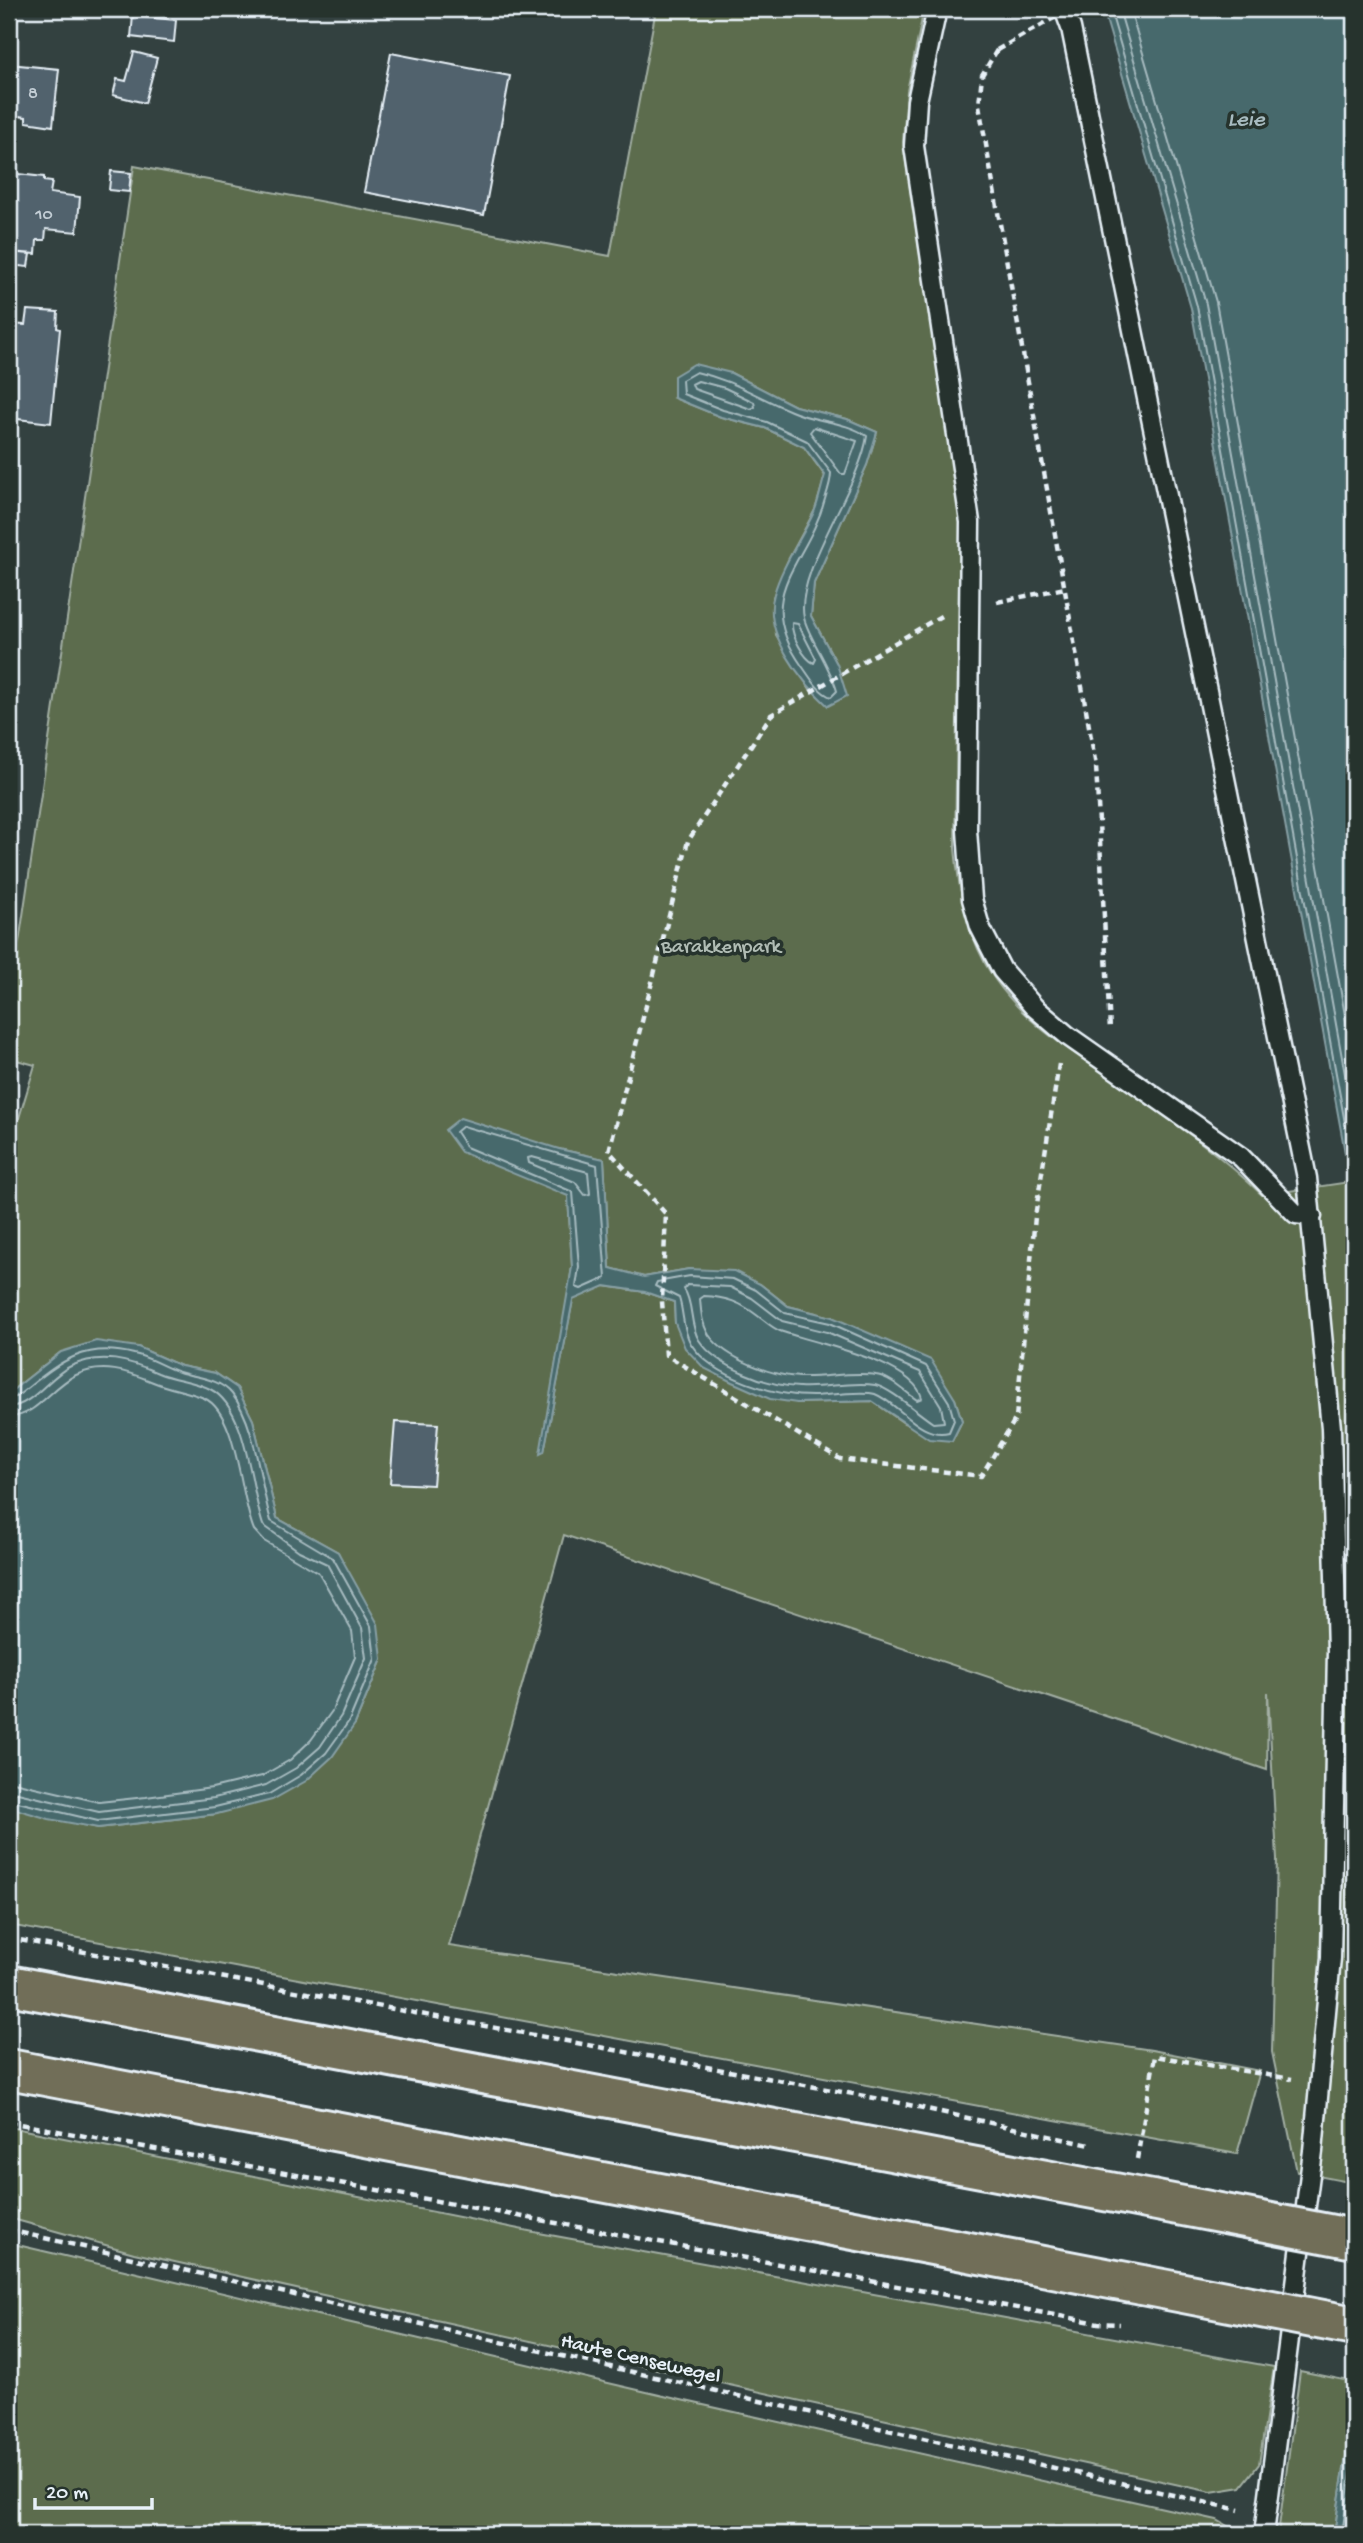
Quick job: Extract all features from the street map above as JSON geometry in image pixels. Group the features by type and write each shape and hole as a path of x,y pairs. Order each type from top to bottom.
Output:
{"highway":[{"path":"9,1985 1354,2239"},
{"path":"9,2069 1354,2326"}],"lane":[{"path":"937,9 917,102 915,146 970,522 967,830 972,899 980,927 1002,970 1034,1007 1068,1036 1241,1157 1296,1214 1312,1216"},
{"path":"1064,9 1071,28 1299,1137 1312,1216 1332,1428 1337,1651 1331,1958 1320,2084 1265,2525"}],"path":[{"path":"1070,9 997,50 982,75 979,105 1096,766 1112,1066"},
{"path":"1029,597 1065,588"},
{"path":"947,613 771,715 688,841 609,1151 666,1214 662,1301 666,1356 840,1459 981,1476 1016,1418 1035,1217 1062,1050"},
{"path":"9,1938 891,2101 1066,2138 1102,2149"},
{"path":"1125,2157 1137,2160 1155,2056 1320,2084"},
{"path":"9,2122 1098,2323 1124,2324"},
{"name":"Haute Censewegel","path":"9,2230 1265,2525"}],"green space":[{"name":"Barakkenpark","path":"656,9 924,9 907,91 903,142 960,519 955,848 962,899 971,932 994,978 1030,1019 1204,1145 1262,1195 1349,1182 1354,1202 1354,2183 1297,2172 1272,2052 1277,1859 1268,1692 1267,1770 564,1535 449,1946 1152,2050 1260,2071 1237,2154 9,1925 9,1807 98,1828 217,1814 355,1724 382,1659 338,1552 277,1518 253,1420 237,1388 215,1373 181,1366 138,1347 61,1352 9,1393 9,1151 35,1065 9,1058 9,989 20,936 134,166 610,256","holes":["731,373 795,406 847,419 877,432 867,465 814,583 811,616 837,664 810,689 776,635 773,597 788,560 815,510 825,476 804,447 765,428 721,417 674,398","559,1149 604,1159 610,1268 644,1277 689,1269 760,1284 788,1306 832,1317 955,1399 962,1421 952,1441 904,1423 872,1401 797,1403 675,1323 674,1302 645,1292 604,1286 573,1299 544,1451 572,1267 568,1196"]},
{"path":"9,2127 539,2233 1274,2367 1259,2464 1241,2487 1211,2492 134,2253 9,2218"},
{"path":"9,2243 681,2400 1217,2520 1241,2534 9,2534"},
{"path":"1300,2371 1354,2382 1354,2404 1334,2534 1278,2534"}],"water":[{"name":"Leie","path":"1103,9 1354,9 1354,1202 1191,308"},
{"path":"694,364 731,373 795,406 847,419 877,432 867,465 814,583 811,616 837,664 847,696 828,706 807,684 787,656 774,625 772,609 777,583 814,512 825,475 804,447 765,428 721,417 674,398 674,376"},
{"path":"460,1118 559,1149 604,1159 610,1268 644,1277 689,1269 734,1271 760,1284 788,1306 832,1317 931,1360 955,1399 962,1421 952,1441 929,1439 872,1401 797,1403 770,1399 704,1368 685,1348 675,1323 674,1302 645,1292 605,1286 573,1300 544,1452 540,1454 572,1267 568,1196 461,1152 445,1130"},
{"path":"96,1341 138,1347 181,1366 215,1373 237,1388 253,1420 277,1518 338,1552 378,1624 382,1659 355,1724 332,1757 306,1781 272,1800 217,1814 98,1828 49,1819 9,1807 9,1393 61,1352"},
{"path":"1354,2404 1354,2534 1334,2534"}],"building":[{"path":"133,16 176,20 174,42 131,37"},
{"path":"134,52 157,58 145,103 113,95 117,79 126,81"},
{"path":"391,53 510,76 484,215 364,192"},
{"path":"9,64 59,69 53,126 26,122 26,117 9,115"},
{"path":"111,171 131,173 129,192 109,190"},
{"path":"9,173 44,177 44,181 52,182 50,193 80,197 77,232 46,229 45,240 37,240 36,254 9,252"},
{"path":"9,252 30,254 28,267 9,265"},
{"path":"27,310 58,312 57,328 60,329 51,423 9,418 9,324 25,325"},
{"path":"395,1422 438,1424 433,1485 390,1483"}]}
